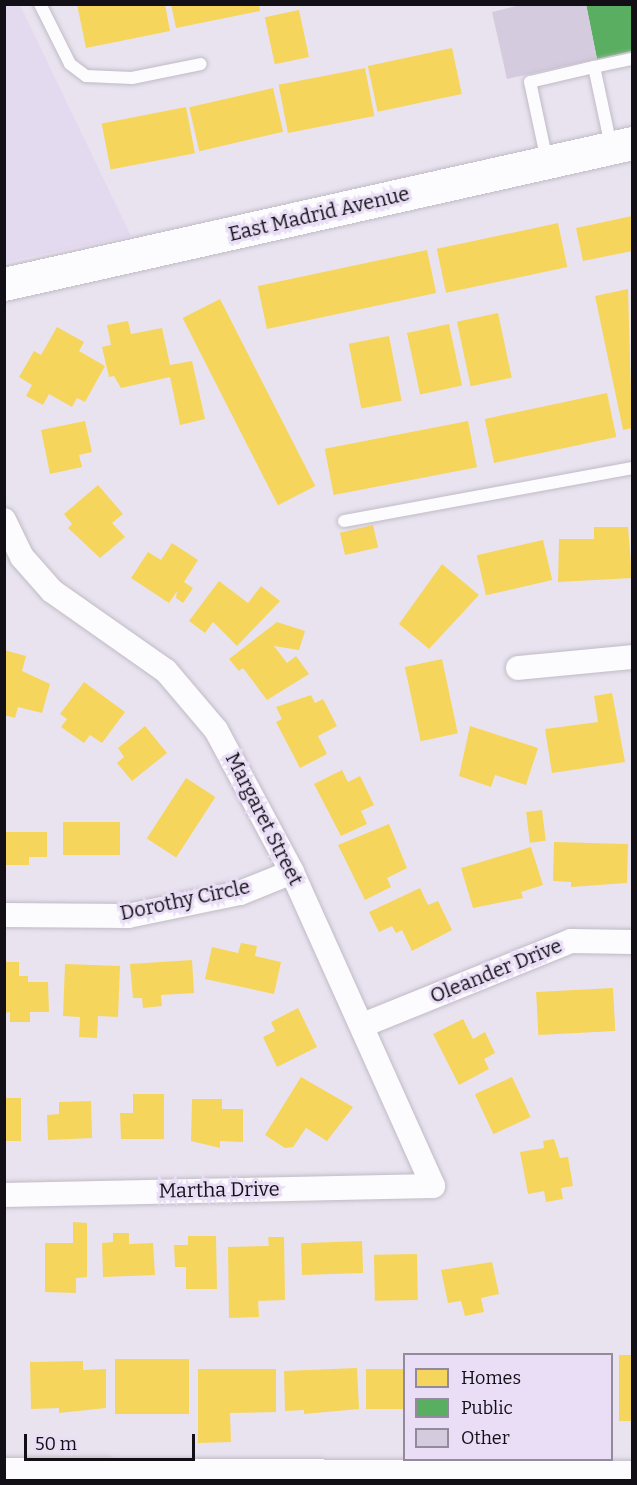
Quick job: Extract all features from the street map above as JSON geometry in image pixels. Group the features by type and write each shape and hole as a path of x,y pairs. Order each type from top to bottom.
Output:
{"street":[{"name":"East Madrid Avenue","path":"4,284 622,145"},
{"name":"Margaret Street","path":"4,520 13,562 51,591 132,644 184,689 231,753 292,872 363,1024 433,1186"},
{"path":"518,668 633,657"},
{"name":"Dorothy Circle","path":"4,915 128,916 240,893 292,872"},
{"name":"Oleander Drive","path":"363,1024 571,941 633,942"},
{"name":"Martha Drive","path":"4,1195 433,1186"},
{"path":"4,1470 333,1474 633,1473"}],"lane":[{"path":"40,4 69,64 87,76 132,78 201,64"},
{"path":"547,162 530,82 633,59"},
{"path":"594,68 622,145"},
{"path":"344,521 633,468"}],"shaded area":[{"path":"5,4 20,5 131,236 5,262"}],"building: Homes":[{"path":"77,4 165,4 170,31 86,48"},
{"path":"171,4 259,4 260,11 176,28"},
{"path":"299,10 309,57 275,64 265,17"},
{"path":"452,48 462,94 378,112 368,66"},
{"path":"365,68 374,116 288,133 279,85"},
{"path":"273,88 283,132 199,151 189,107"},
{"path":"186,107 195,153 111,170 102,123"},
{"path":"632,216 632,251 583,261 576,228"},
{"path":"558,223 567,267 446,293 437,249"},
{"path":"427,250 436,293 267,329 258,286"},
{"path":"628,289 632,428 623,430 595,296"},
{"path":"220,299 315,486 278,505 183,318"},
{"path":"498,313 512,378 471,386 457,322"},
{"path":"128,321 131,334 162,328 170,365 192,361 205,419 180,425 170,377 121,388 114,376 109,377 102,347 111,345 107,325"},
{"path":"449,324 462,386 420,395 407,333"},
{"path":"57,327 84,342 79,351 105,366 85,402 77,398 72,407 49,394 43,405 26,396 32,385 19,377 34,351 41,355"},
{"path":"389,336 402,401 361,409 349,344"},
{"path":"607,393 616,437 494,463 485,419"},
{"path":"85,421 92,452 79,455 82,467 50,474 41,430"},
{"path":"468,421 477,467 334,495 325,449"},
{"path":"98,485 123,514 112,523 125,537 100,558 68,528 72,524 64,514"},
{"path":"373,525 378,547 345,555 340,533"},
{"path":"594,527 628,527 632,578 558,582 559,539 594,539"},
{"path":"543,540 552,580 486,595 477,555"},
{"path":"172,543 198,560 184,582 193,588 183,603 176,598 177,591 169,603 131,578 148,552 161,560"},
{"path":"442,564 479,595 429,649 399,624"},
{"path":"219,581 248,603 261,586 280,601 237,646 213,622 205,633 189,621"},
{"path":"277,622 305,631 299,650 274,646 287,663 296,656 309,674 267,700 243,668 239,671 229,659"},
{"path":"4,650 26,656 22,671 50,684 42,713 18,707 15,718 4,715"},
{"path":"442,659 458,733 421,741 405,667"},
{"path":"84,682 125,712 102,743 90,735 84,743 61,727 67,719 60,714"},
{"path":"612,693 625,762 552,773 545,729 598,722 594,696"},
{"path":"311,695 315,703 323,699 337,726 318,736 327,754 300,768 276,722 282,719 276,707"},
{"path":"145,726 167,753 132,781 117,763 124,757 118,748"},
{"path":"470,726 538,748 526,785 495,775 491,787 459,776"},
{"path":"342,770 348,782 360,776 374,805 361,811 367,824 341,836 314,784"},
{"path":"186,778 215,797 176,857 147,838"},
{"path":"542,810 546,841 530,843 526,812"},
{"path":"63,822 120,822 120,855 63,855"},
{"path":"389,824 407,868 387,878 391,887 365,900 338,845"},
{"path":"4,832 47,832 47,857 29,857 29,865 4,865"},
{"path":"554,842 628,844 627,883 571,887 571,882 553,881"},
{"path":"531,847 543,885 521,892 523,898 473,908 461,868"},
{"path":"420,888 428,905 438,901 452,930 412,951 402,930 396,933 392,926 379,932 369,912"},
{"path":"241,943 257,946 255,956 281,962 274,994 205,979 212,947 238,953"},
{"path":"192,960 194,993 161,995 162,1006 143,1008 142,998 133,998 130,964"},
{"path":"4,962 19,962 19,976 28,976 28,982 48,982 49,1012 30,1012 30,1022 10,1022 10,1012 4,1013"},
{"path":"65,964 120,966 118,1017 98,1016 97,1038 79,1037 80,1017 63,1016"},
{"path":"613,988 615,1031 538,1035 536,992"},
{"path":"298,1008 317,1047 277,1067 263,1037 275,1031 271,1022"},
{"path":"463,1019 473,1039 485,1032 495,1053 484,1059 489,1069 459,1085 433,1034"},
{"path":"301,1077 353,1107 327,1141 306,1128 293,1147 285,1148 265,1135"},
{"path":"512,1077 531,1117 493,1134 475,1094"},
{"path":"133,1094 164,1094 164,1139 121,1139 120,1113 133,1113"},
{"path":"4,1098 21,1098 21,1141 4,1141"},
{"path":"192,1099 222,1099 222,1109 243,1109 243,1142 220,1141 220,1148 191,1141"},
{"path":"91,1101 92,1138 48,1140 47,1115 59,1114 59,1102"},
{"path":"554,1139 560,1158 568,1157 573,1186 561,1188 563,1199 546,1202 544,1191 528,1194 520,1152 544,1148 543,1141"},
{"path":"73,1222 87,1223 87,1277 76,1278 76,1293 45,1292 45,1243 73,1243"},
{"path":"113,1233 129,1233 129,1244 153,1243 155,1275 103,1277 102,1243 113,1242"},
{"path":"188,1236 216,1236 217,1289 186,1289 186,1267 175,1267 174,1245 188,1245"},
{"path":"268,1237 284,1237 285,1300 258,1301 259,1317 229,1318 228,1247 269,1246"},
{"path":"362,1241 363,1273 302,1275 301,1243"},
{"path":"417,1254 418,1300 375,1301 374,1255"},
{"path":"492,1262 499,1294 481,1298 484,1312 465,1316 461,1301 448,1303 441,1270"},
{"path":"619,1355 632,1355 632,1421 619,1421"},
{"path":"115,1359 189,1359 189,1414 115,1414"},
{"path":"83,1361 83,1370 106,1369 106,1408 59,1413 59,1408 31,1409 30,1362"},
{"path":"357,1368 359,1409 304,1414 304,1410 285,1411 284,1371"},
{"path":"198,1369 276,1369 276,1412 230,1413 231,1442 198,1443"},
{"path":"366,1369 403,1369 403,1409 366,1409"}],"building: Public":[{"path":"586,4 632,4 632,51 597,59"}],"building: Other":[{"path":"524,4 586,4 597,59 507,79 492,12"}]}
